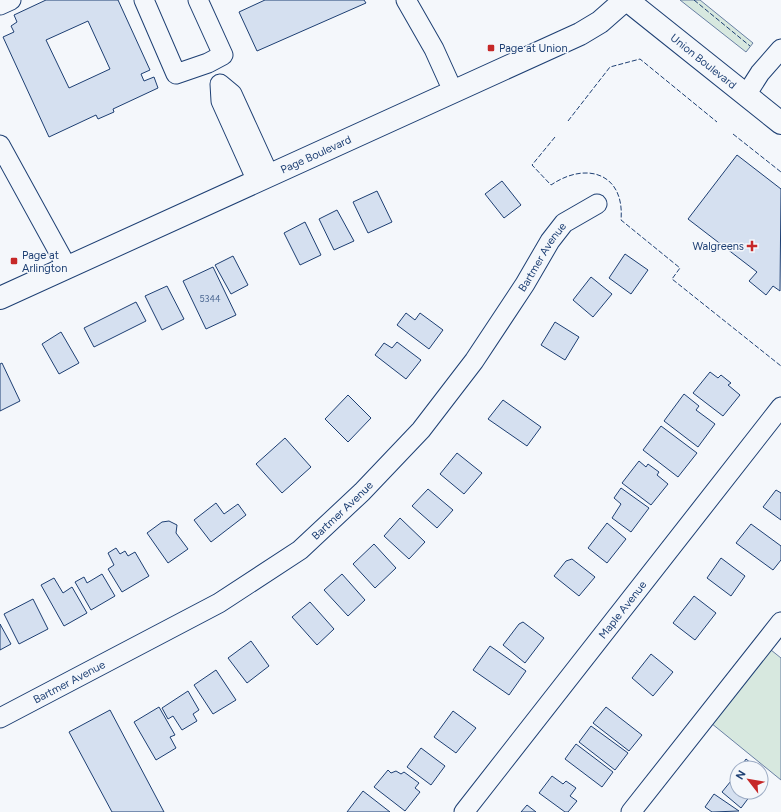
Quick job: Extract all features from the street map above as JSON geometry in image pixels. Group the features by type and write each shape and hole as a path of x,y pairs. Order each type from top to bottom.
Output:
{"main road":[{"name":"Page Boulevard","path":"0,298 580,34 600,22 626,0"},
{"name":"Union Boulevard","path":"626,0 781,123"}],"street":[{"path":"0,5 11,0"},
{"path":"144,0 176,74 208,63 223,55 198,0"},
{"path":"406,0 434,49 453,91"},
{"path":"746,95 760,73 781,49"},
{"path":"208,63 220,84 232,94 263,178"},
{"path":"0,145 67,267"},
{"name":"Bartmer Avenue","path":"0,718 219,603 300,550 362,492 420,430 474,361 525,284 550,240 564,223 597,204"},
{"name":"Maple Avenue","path":"464,812 781,407"},
{"path":"631,812 781,622"}],"shaded area":[{"path":"680,0 700,0 753,43 746,52"},
{"path":"771,650 781,658 781,780 769,770 769,760 756,760 711,723"}],"building":[{"path":"46,0 118,0 150,70 141,74 144,81 154,77 158,88 113,109 114,112 98,119 96,115 49,137 3,37 14,32 11,26 17,22 14,15","holes":["88,21 110,69 69,88 46,40"]},
{"path":"265,0 364,0 366,3 257,51 239,12"},
{"name":"Walgreens","path":"737,155 781,189 780,291 773,286 766,295 749,281 757,272 688,219"},
{"path":"502,181 521,205 504,218 485,194"},
{"path":"377,191 392,222 368,233 353,202"},
{"path":"337,210 354,241 334,250 319,219"},
{"path":"305,222 321,255 300,265 284,233"},
{"path":"625,254 648,270 631,294 609,278"},
{"path":"233,256 248,285 231,294 215,265"},
{"path":"213,267 236,315 206,329 183,281"},
{"path":"591,277 612,294 593,317 573,300"},
{"path":"167,286 184,319 162,330 145,296"},
{"path":"136,302 146,321 94,347 84,328"},
{"path":"406,313 415,320 420,313 443,330 429,349 397,325"},
{"path":"555,322 579,337 565,360 541,345"},
{"path":"61,332 79,363 59,374 42,344"},
{"path":"397,342 421,360 406,379 375,355 384,343 392,348"},
{"path":"2,363 20,401 0,411 0,364"},
{"path":"710,372 718,378 721,375 731,383 728,385 740,395 723,416 693,393"},
{"path":"684,394 699,406 696,410 715,424 698,447 664,421"},
{"path":"348,395 371,418 348,442 325,419"},
{"path":"503,400 541,427 527,446 488,419"},
{"path":"661,426 697,453 678,477 643,450"},
{"path":"285,438 311,467 282,493 256,464"},
{"path":"457,453 482,473 464,494 440,474"},
{"path":"639,461 646,467 648,464 659,472 657,475 668,484 651,505 622,483"},
{"path":"621,488 649,508 631,532 612,518 621,504 614,498"},
{"path":"428,489 453,510 437,528 412,506"},
{"path":"776,490 781,493 781,520 763,507"},
{"path":"216,503 224,514 238,504 246,515 211,542 194,520"},
{"path":"400,518 425,542 409,559 384,536"},
{"path":"169,521 177,525 176,533 188,549 168,563 147,533 162,522"},
{"path":"607,523 626,539 607,563 588,548"},
{"path":"751,524 781,546 781,560 773,570 736,543"},
{"path":"374,544 396,568 375,588 353,564"},
{"path":"116,548 120,554 125,551 128,556 135,552 149,576 122,592 108,569 114,565 108,553"},
{"path":"721,558 745,576 731,596 707,578"},
{"path":"572,559 595,577 579,596 554,576 566,561"},
{"path":"102,574 115,596 91,610 75,582 84,577 87,583"},
{"path":"342,574 365,600 348,616 324,590"},
{"path":"54,578 63,593 72,587 87,613 64,626 41,585"},
{"path":"694,596 716,613 695,640 673,623"},
{"path":"33,599 48,629 19,644 4,614"},
{"path":"310,602 334,629 317,645 292,617"},
{"path":"523,622 544,638 525,663 503,645 519,624"},
{"path":"0,624 11,644 0,650"},
{"path":"251,641 269,666 247,683 228,658"},
{"path":"490,646 526,671 509,695 473,670"},
{"path":"651,654 673,672 653,696 632,678"},
{"path":"216,670 236,700 213,714 194,685"},
{"path":"188,691 199,710 193,714 197,721 182,730 173,716 168,719 162,708"},
{"path":"159,707 175,735 170,737 176,748 156,760 134,722"},
{"path":"606,707 642,735 629,751 593,723"},
{"path":"110,710 164,812 112,812 69,732"},
{"path":"453,711 476,728 456,753 434,737"},
{"path":"591,726 628,753 615,770 579,742"},
{"path":"576,744 613,772 602,787 565,759"},
{"path":"421,748 445,766 431,785 407,767"},
{"path":"388,770 391,773 396,771 401,774 404,772 419,783 415,788 420,792 405,811 374,787"},
{"path":"552,776 563,784 566,781 576,788 570,796 577,801 568,812 565,812 539,793"},
{"path":"729,783 729,798 722,792"},
{"path":"363,791 390,812 347,812"},
{"path":"714,794 739,811 712,812 705,807"},
{"path":"732,800 747,800 741,808"},
{"path":"527,805 536,812 521,812"}],"fence":[{"path":"694,0 750,46"},
{"path":"568,121 610,67 640,59 717,122"},
{"path":"733,134 781,172"},
{"path":"555,137 532,165 551,185 564,178 577,174 590,173 601,176 610,182 617,191 621,204 621,220 680,268 672,279 781,366"}],"place":[{"name":"Page at Union","path":"491,48"},
{"name":"Walgreens","path":"752,246"},
{"name":"Page at Arlington","path":"14,261"}]}
